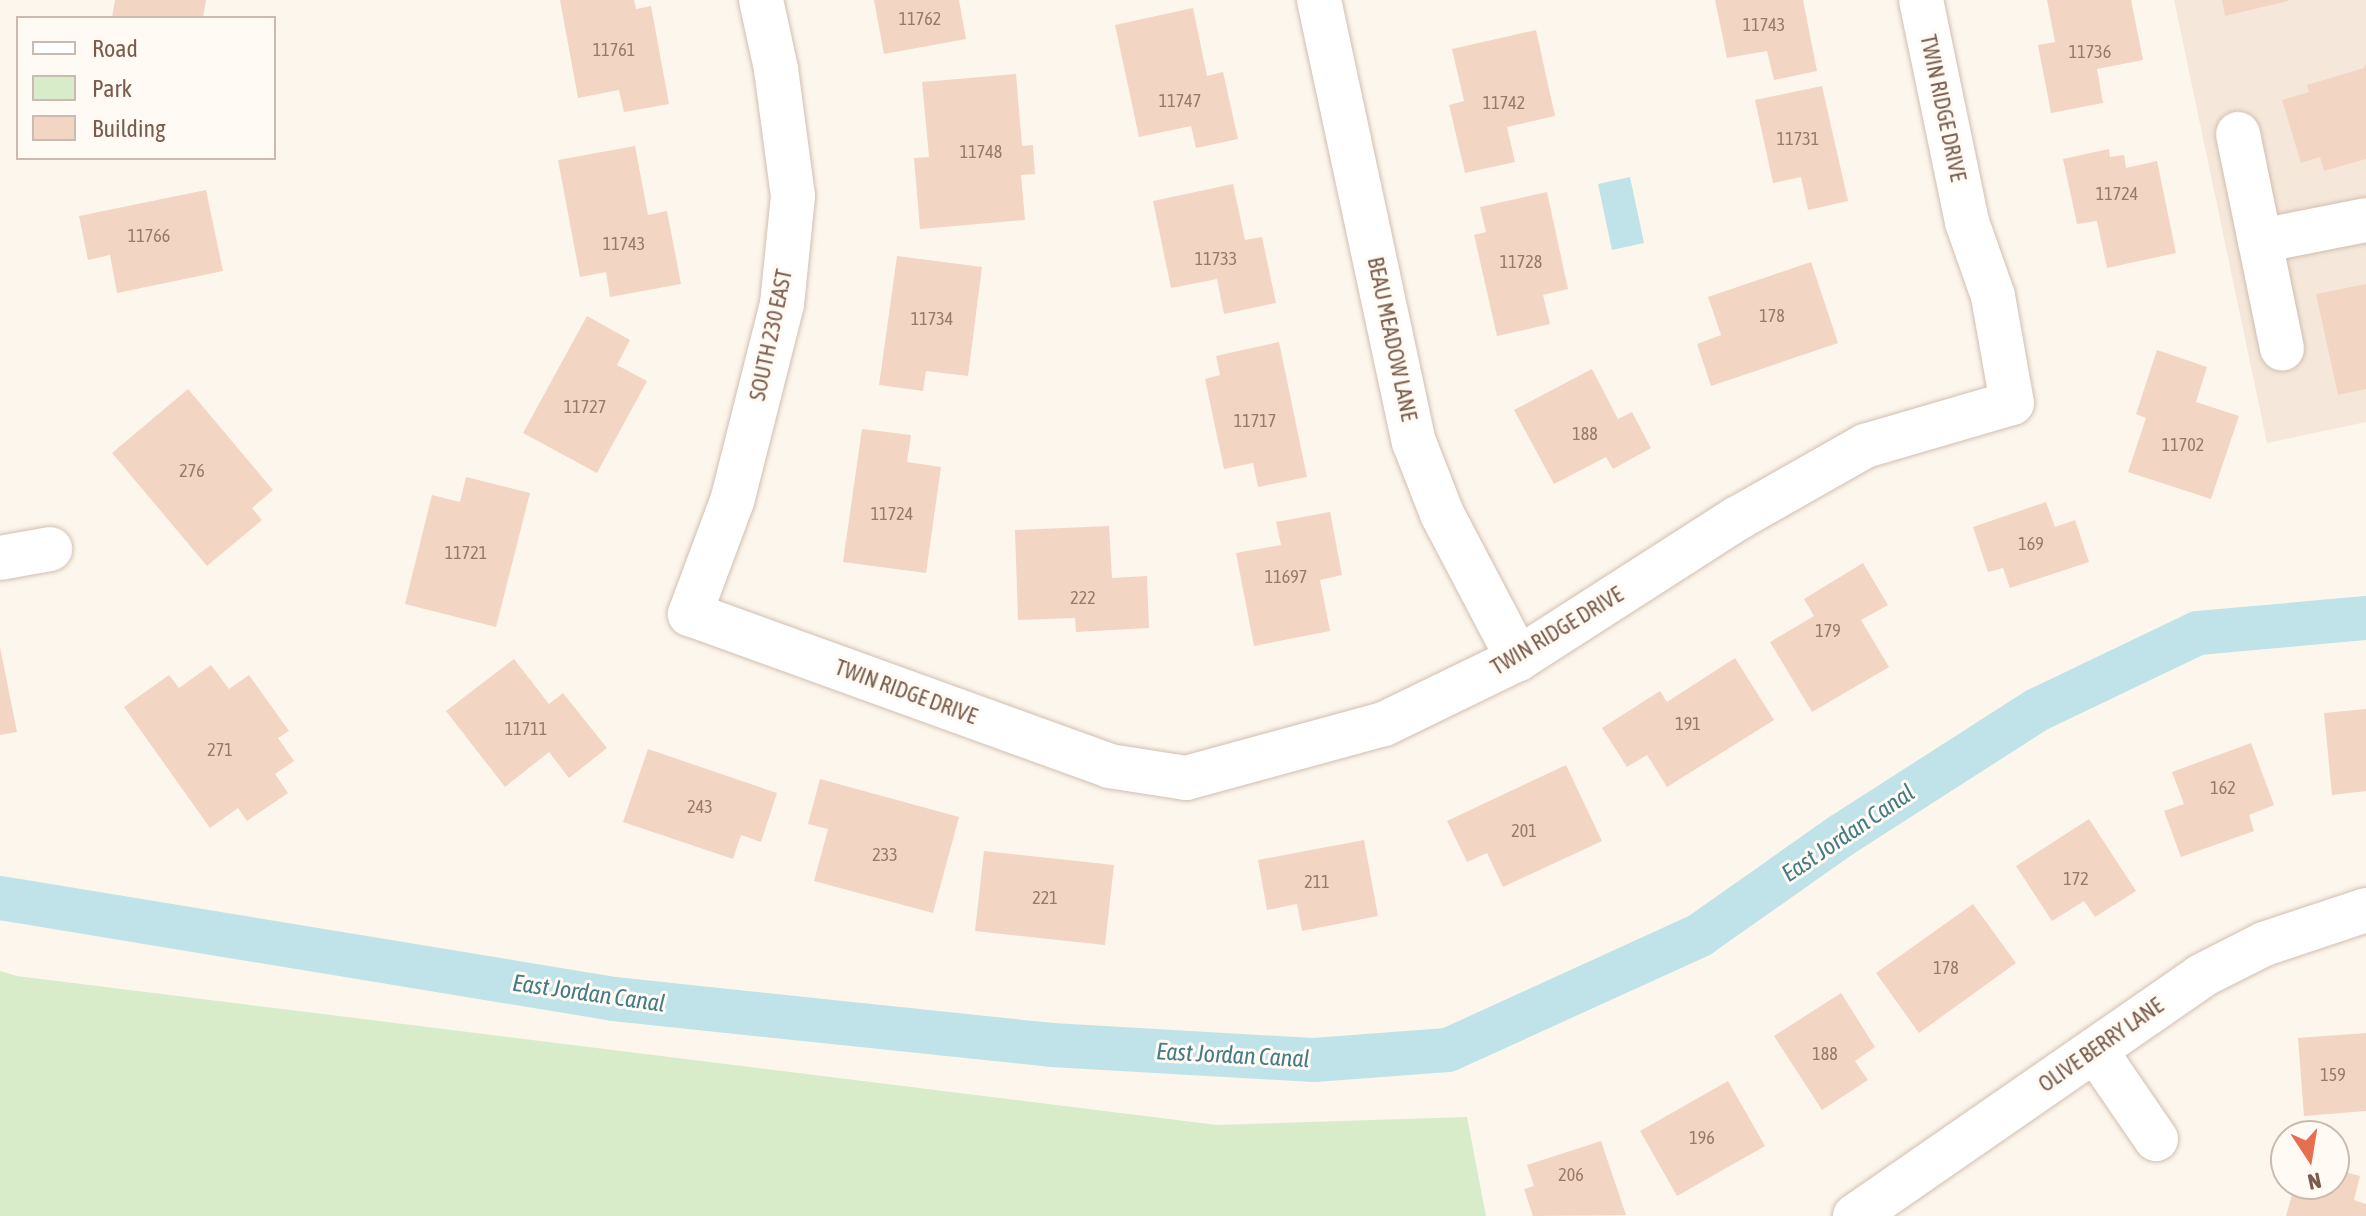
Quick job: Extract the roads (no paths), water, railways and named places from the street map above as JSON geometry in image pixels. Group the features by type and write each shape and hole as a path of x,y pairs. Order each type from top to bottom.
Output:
{"street":[{"name":"SOUTH 230 EAST","path":"690,614 732,501 782,304 793,196 776,69 761,0"},
{"name":"BEAU MEADOW LANE","path":"1319,0 1414,442 1442,514 1518,659"},
{"name":"TWIN RIDGE DRIVE","path":"690,614 1109,766 1186,778 1384,724 1518,659 1738,518 1865,446 2012,403 1993,296 1967,222 1921,0"},
{"path":"2238,134 2282,349"},
{"path":"2260,241 2366,220"},
{"path":"0,558 50,549"},
{"name":"OLIVE BERRY LANE","path":"1855,1216 2201,976 2264,944 2366,910"},
{"path":"2095,1050 2156,1139"}],"water":[{"path":"1630,177 1644,243 1612,250 1598,184"}],"waterway":[{"name":"East Jordan Canal","path":"0,898 614,999 1052,1045 1314,1060 1448,1050 1700,935 1842,835 2037,710 2198,633 2366,618"}]}
